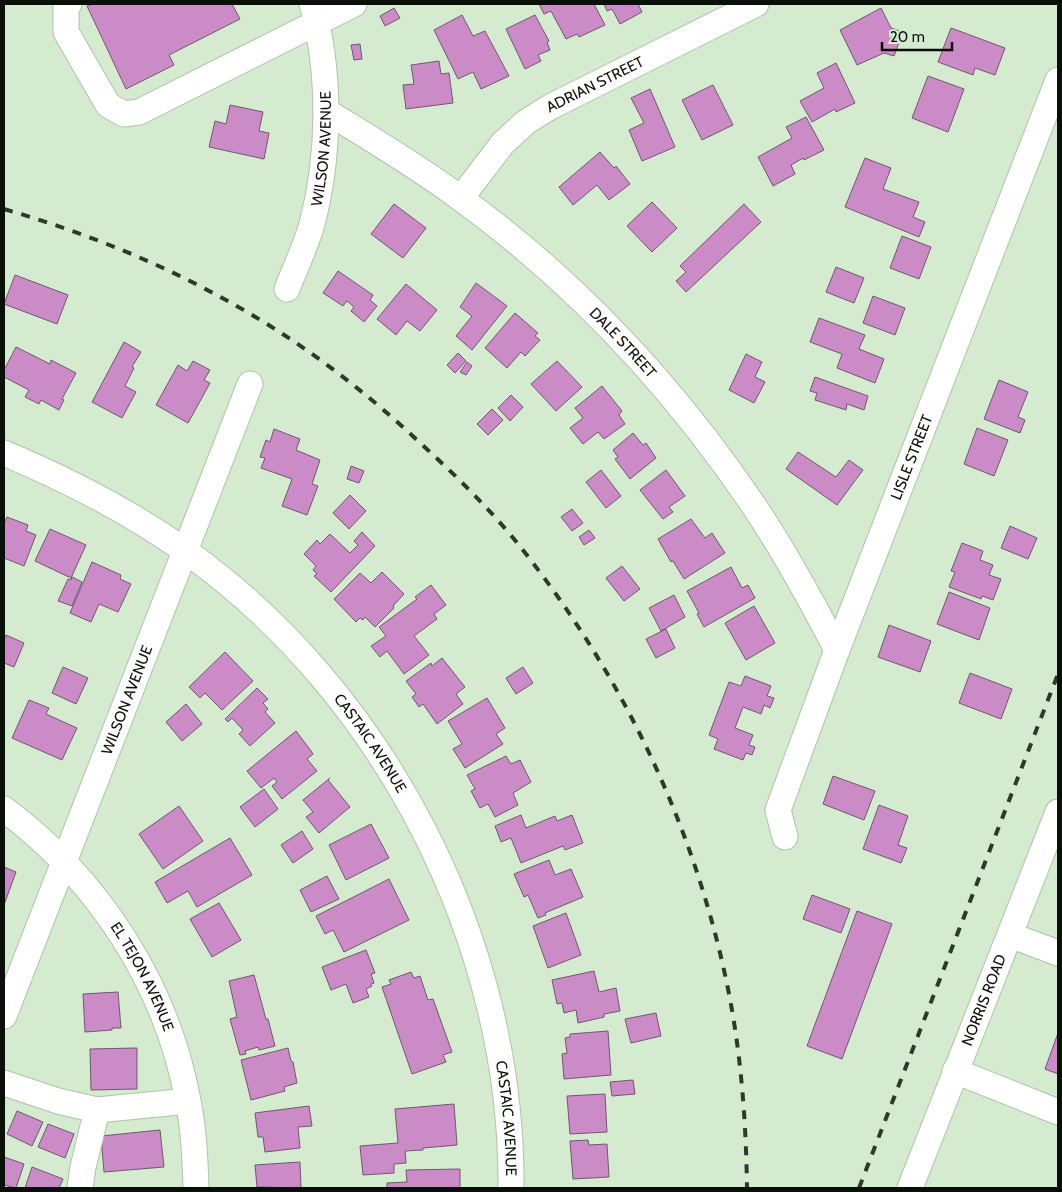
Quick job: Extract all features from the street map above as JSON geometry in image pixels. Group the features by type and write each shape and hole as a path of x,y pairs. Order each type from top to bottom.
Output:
{"street":[{"path":"69,4 66,5 66,32 108,105 124,114 139,112 282,41 314,13 354,4"},
{"name":"ADRIAN STREET","path":"460,198 503,142 526,122 550,107 756,4"},
{"name":"WILSON AVENUE","path":"287,289 312,225 322,173 326,111 323,60 314,13"},
{"name":"LISLE STREET","path":"785,837 778,810 837,650 1058,80"},
{"name":"DALE STREET","path":"326,111 400,157 460,198 528,252 592,310 651,373 706,439 756,510 802,583 837,650"},
{"name":"WILSON AVENUE","path":"4,1016 250,384"},
{"name":"CASTAIC AVENUE","path":"4,453 53,473 126,512 218,576 269,622 317,672 360,726 391,771 425,831 454,894 477,959 494,1026 505,1094 511,1163 511,1188"},
{"name":"EL TEJON AVENUE","path":"4,809 25,825 64,861 106,912 134,954 156,998 177,1053 188,1101 195,1151 196,1188"},
{"name":"NORRIS ROAD","path":"910,1188 1058,812"},
{"path":"1010,935 1058,953"},
{"path":"956,1071 1058,1112"},
{"path":"4,1083 58,1101 97,1110 188,1101"},
{"path":"80,1188 97,1110"}],"building":[{"path":"92,4 232,4 240,19 169,55 174,65 126,89 87,6"},
{"path":"539,4 594,4 605,25 579,37 577,34 566,39 551,11 544,14"},
{"path":"604,4 638,4 642,12 620,24 612,9 607,11"},
{"path":"394,8 400,18 385,26 380,16"},
{"path":"881,8 891,28 903,32 894,56 884,53 857,65 840,30"},
{"path":"462,15 473,36 485,31 509,76 481,89 473,72 458,79 434,30"},
{"path":"535,15 549,41 547,42 550,50 538,55 541,61 525,69 506,29"},
{"path":"951,28 1005,48 995,75 975,68 973,75 938,62"},
{"path":"360,44 362,59 354,60 351,45"},
{"path":"439,61 441,74 449,73 453,103 406,109 403,85 414,84 411,65"},
{"path":"836,63 855,103 836,112 835,109 812,122 800,101 824,88 817,73"},
{"path":"928,76 964,89 948,132 912,118"},
{"path":"713,85 733,125 702,140 682,100"},
{"path":"650,89 675,147 642,161 629,130 644,123 631,98"},
{"path":"230,105 263,112 259,131 269,133 264,159 209,147 215,121 226,124"},
{"path":"806,117 824,150 791,165 795,174 773,186 758,157 792,138 786,127"},
{"path":"600,152 614,168 616,166 630,184 609,200 597,185 573,205 559,187"},
{"path":"865,158 891,168 883,189 919,202 913,217 925,222 919,237 845,207"},
{"path":"652,202 677,228 652,252 627,226"},
{"path":"394,204 426,228 403,258 371,234"},
{"path":"744,204 761,222 686,292 676,281 686,272 680,266"},
{"path":"902,236 931,247 919,279 890,268"},
{"path":"836,267 864,278 854,303 826,292"},
{"path":"338,271 373,295 370,300 377,306 364,322 351,311 354,307 347,301 343,306 323,293"},
{"path":"15,275 68,295 57,324 4,304"},
{"path":"476,283 507,306 472,350 456,336 472,316 460,307"},
{"path":"406,284 437,310 420,331 407,321 396,335 377,319"},
{"path":"873,296 905,308 895,335 863,323"},
{"path":"515,313 538,333 535,336 540,340 525,356 521,352 507,368 485,348"},
{"path":"819,318 865,335 859,349 884,359 875,383 837,368 842,354 810,342"},
{"path":"124,342 141,352 132,367 134,368 125,386 136,392 122,418 92,402"},
{"path":"16,347 50,364 51,360 76,373 62,399 64,400 59,410 41,400 39,404 25,397 29,390 4,377 4,370"},
{"path":"458,353 466,361 455,373 447,365"},
{"path":"746,354 762,362 755,377 765,382 754,403 729,390"},
{"path":"193,361 210,370 204,380 210,383 188,423 156,405 178,365 187,371"},
{"path":"557,361 582,387 556,411 531,384"},
{"path":"467,362 472,366 466,375 460,372"},
{"path":"815,377 868,396 864,410 847,404 846,410 815,400 817,393 810,391"},
{"path":"999,380 1028,392 1018,417 1025,420 1020,433 984,419"},
{"path":"602,386 622,411 619,415 625,424 604,439 598,432 583,444 570,428 583,418 575,408"},
{"path":"511,395 523,407 510,421 498,408"},
{"path":"492,409 503,420 488,435 477,424"},
{"path":"977,428 1008,440 994,476 964,464"},
{"path":"274,429 300,439 296,450 320,460 312,484 318,486 307,515 282,506 292,479 261,468 265,458 260,457 266,440 270,442"},
{"path":"633,433 643,445 646,443 656,458 630,479 615,459 618,457 613,450"},
{"path":"798,452 836,477 849,460 863,470 837,505 786,469"},
{"path":"351,466 364,471 359,483 347,479"},
{"path":"601,470 621,496 606,508 586,482"},
{"path":"666,470 685,496 669,507 673,512 663,519 640,490"},
{"path":"350,495 366,511 349,529 333,513"},
{"path":"572,509 583,523 572,531 561,517"},
{"path":"7,517 28,525 26,531 36,535 24,566 4,558 4,523"},
{"path":"691,519 705,538 712,533 725,553 684,579 673,561 671,562 658,539"},
{"path":"1010,526 1037,538 1028,559 1001,548"},
{"path":"50,529 86,545 71,578 35,561"},
{"path":"589,530 595,538 584,545 579,537"},
{"path":"362,532 375,546 331,592 314,576 317,574 313,570 316,566 304,554 317,540 320,544 330,534 350,553 358,545 354,541"},
{"path":"962,543 983,551 980,560 993,565 989,575 1001,579 993,600 982,596 981,599 949,587 955,572 951,571"},
{"path":"92,562 121,575 120,579 131,584 118,612 99,604 91,622 70,613"},
{"path":"622,566 640,589 624,601 606,578"},
{"path":"731,567 742,588 748,585 755,598 704,627 687,591"},
{"path":"382,572 404,594 393,606 394,608 375,627 365,617 363,620 360,618 356,622 334,599 360,573 371,583"},
{"path":"72,577 82,582 72,606 58,601 68,579 71,580"},
{"path":"431,585 446,605 434,614 437,619 414,636 429,655 404,674 387,651 380,657 371,646 386,636 379,627 417,599 415,597"},
{"path":"949,592 990,608 979,640 937,624"},
{"path":"674,595 685,617 661,631 649,608"},
{"path":"754,606 775,643 746,660 725,623"},
{"path":"889,625 931,641 920,672 878,657"},
{"path":"666,629 675,648 656,658 646,639"},
{"path":"6,635 24,643 14,667 4,663 4,640"},
{"path":"225,652 253,681 222,710 205,693 200,698 189,687"},
{"path":"442,658 465,687 456,694 463,704 437,724 423,704 419,707 412,697 416,694 406,681 431,663 432,666"},
{"path":"63,667 88,678 76,704 52,693"},
{"path":"523,667 533,683 516,694 506,678"},
{"path":"970,673 1012,689 1001,719 959,703"},
{"path":"745,676 771,686 767,696 774,698 770,708 764,705 761,714 743,707 735,728 753,735 749,745 755,747 752,755 746,753 743,760 714,749 718,739 709,735 729,682 741,686"},
{"path":"257,688 268,699 263,703 268,709 265,712 275,723 250,746 239,734 243,730 232,718 228,722 225,719"},
{"path":"487,698 505,728 496,734 503,744 465,768 453,749 462,744 448,721"},
{"path":"29,700 49,708 46,714 77,728 62,760 12,738"},
{"path":"186,704 202,724 182,741 166,722"},
{"path":"296,731 313,754 307,759 317,771 282,799 272,786 277,782 274,778 261,788 247,771"},
{"path":"506,756 511,764 520,760 531,782 513,793 518,805 495,817 488,804 480,808 471,791 475,789 467,775"},
{"path":"833,776 875,791 864,820 823,804"},
{"path":"330,778 328,780 350,807 319,833 306,817 313,812 303,800"},
{"path":"264,789 278,809 255,827 240,807"},
{"path":"879,805 908,816 898,845 907,848 901,863 863,849"},
{"path":"179,806 203,841 163,869 139,834"},
{"path":"521,815 526,828 555,816 557,821 572,815 583,843 565,850 563,846 521,863 511,838 501,842 495,826"},
{"path":"371,824 389,858 346,880 329,845"},
{"path":"302,831 313,849 293,863 281,845"},
{"path":"230,838 252,875 197,907 188,891 167,903 155,882"},
{"path":"549,860 555,875 571,869 583,897 545,913 546,915 538,918 528,895 524,897 514,874"},
{"path":"4,867 16,872 4,905"},
{"path":"327,876 339,899 311,912 300,890"},
{"path":"389,879 409,920 344,952 333,930 325,934 316,916"},
{"path":"812,895 850,909 841,933 803,919"},
{"path":"219,903 241,940 212,957 190,919"},
{"path":"857,911 892,924 842,1059 807,1046"},
{"path":"566,913 581,955 548,968 533,926"},
{"path":"366,950 375,973 371,974 374,983 366,989 369,997 353,1003 346,984 331,990 322,967"},
{"path":"594,971 599,992 616,988 620,1011 604,1014 604,1017 578,1023 576,1010 564,1013 562,1003 557,1004 552,980"},
{"path":"411,972 414,978 420,976 428,1000 433,999 452,1052 443,1055 446,1062 412,1074 382,987 391,984 389,980"},
{"path":"254,975 275,1046 259,1050 258,1047 245,1051 246,1054 240,1055 230,1019 237,1017 229,981"},
{"path":"118,992 121,1028 85,1032 83,994"},
{"path":"656,1013 661,1036 631,1043 625,1019"},
{"path":"608,1031 611,1075 564,1079 562,1054 567,1053 565,1038 570,1037 570,1034"},
{"path":"1058,1033 1058,1074 1045,1069"},
{"path":"137,1048 137,1089 91,1090 90,1049"},
{"path":"288,1048 297,1083 284,1087 285,1091 251,1100 241,1060"},
{"path":"633,1080 635,1094 612,1096 610,1082"},
{"path":"605,1094 607,1132 570,1134 567,1096"},
{"path":"454,1104 457,1145 405,1151 406,1163 394,1164 394,1173 363,1175 360,1146 398,1143 395,1109"},
{"path":"309,1106 312,1126 298,1127 300,1148 265,1152 263,1137 258,1137 255,1113"},
{"path":"17,1111 43,1122 32,1146 7,1134"},
{"path":"48,1124 74,1134 65,1158 38,1147"},
{"path":"160,1130 164,1167 104,1172 101,1136"},
{"path":"588,1140 589,1145 607,1144 609,1177 573,1179 570,1141"},
{"path":"4,1157 24,1164 16,1188 4,1185"},
{"path":"300,1162 301,1188 257,1187 255,1165"},
{"path":"32,1167 63,1179 59,1188 25,1188"},
{"path":"460,1169 460,1188 387,1188 387,1183 407,1182 406,1170"}],"railway":[{"path":"4,209 84,235 136,256 213,293 294,341 345,378 442,463 503,526 552,588 587,640 619,694 647,749 672,806 694,864 712,923 732,1009 742,1086 747,1188"},
{"path":"859,1188 1058,674"}]}
